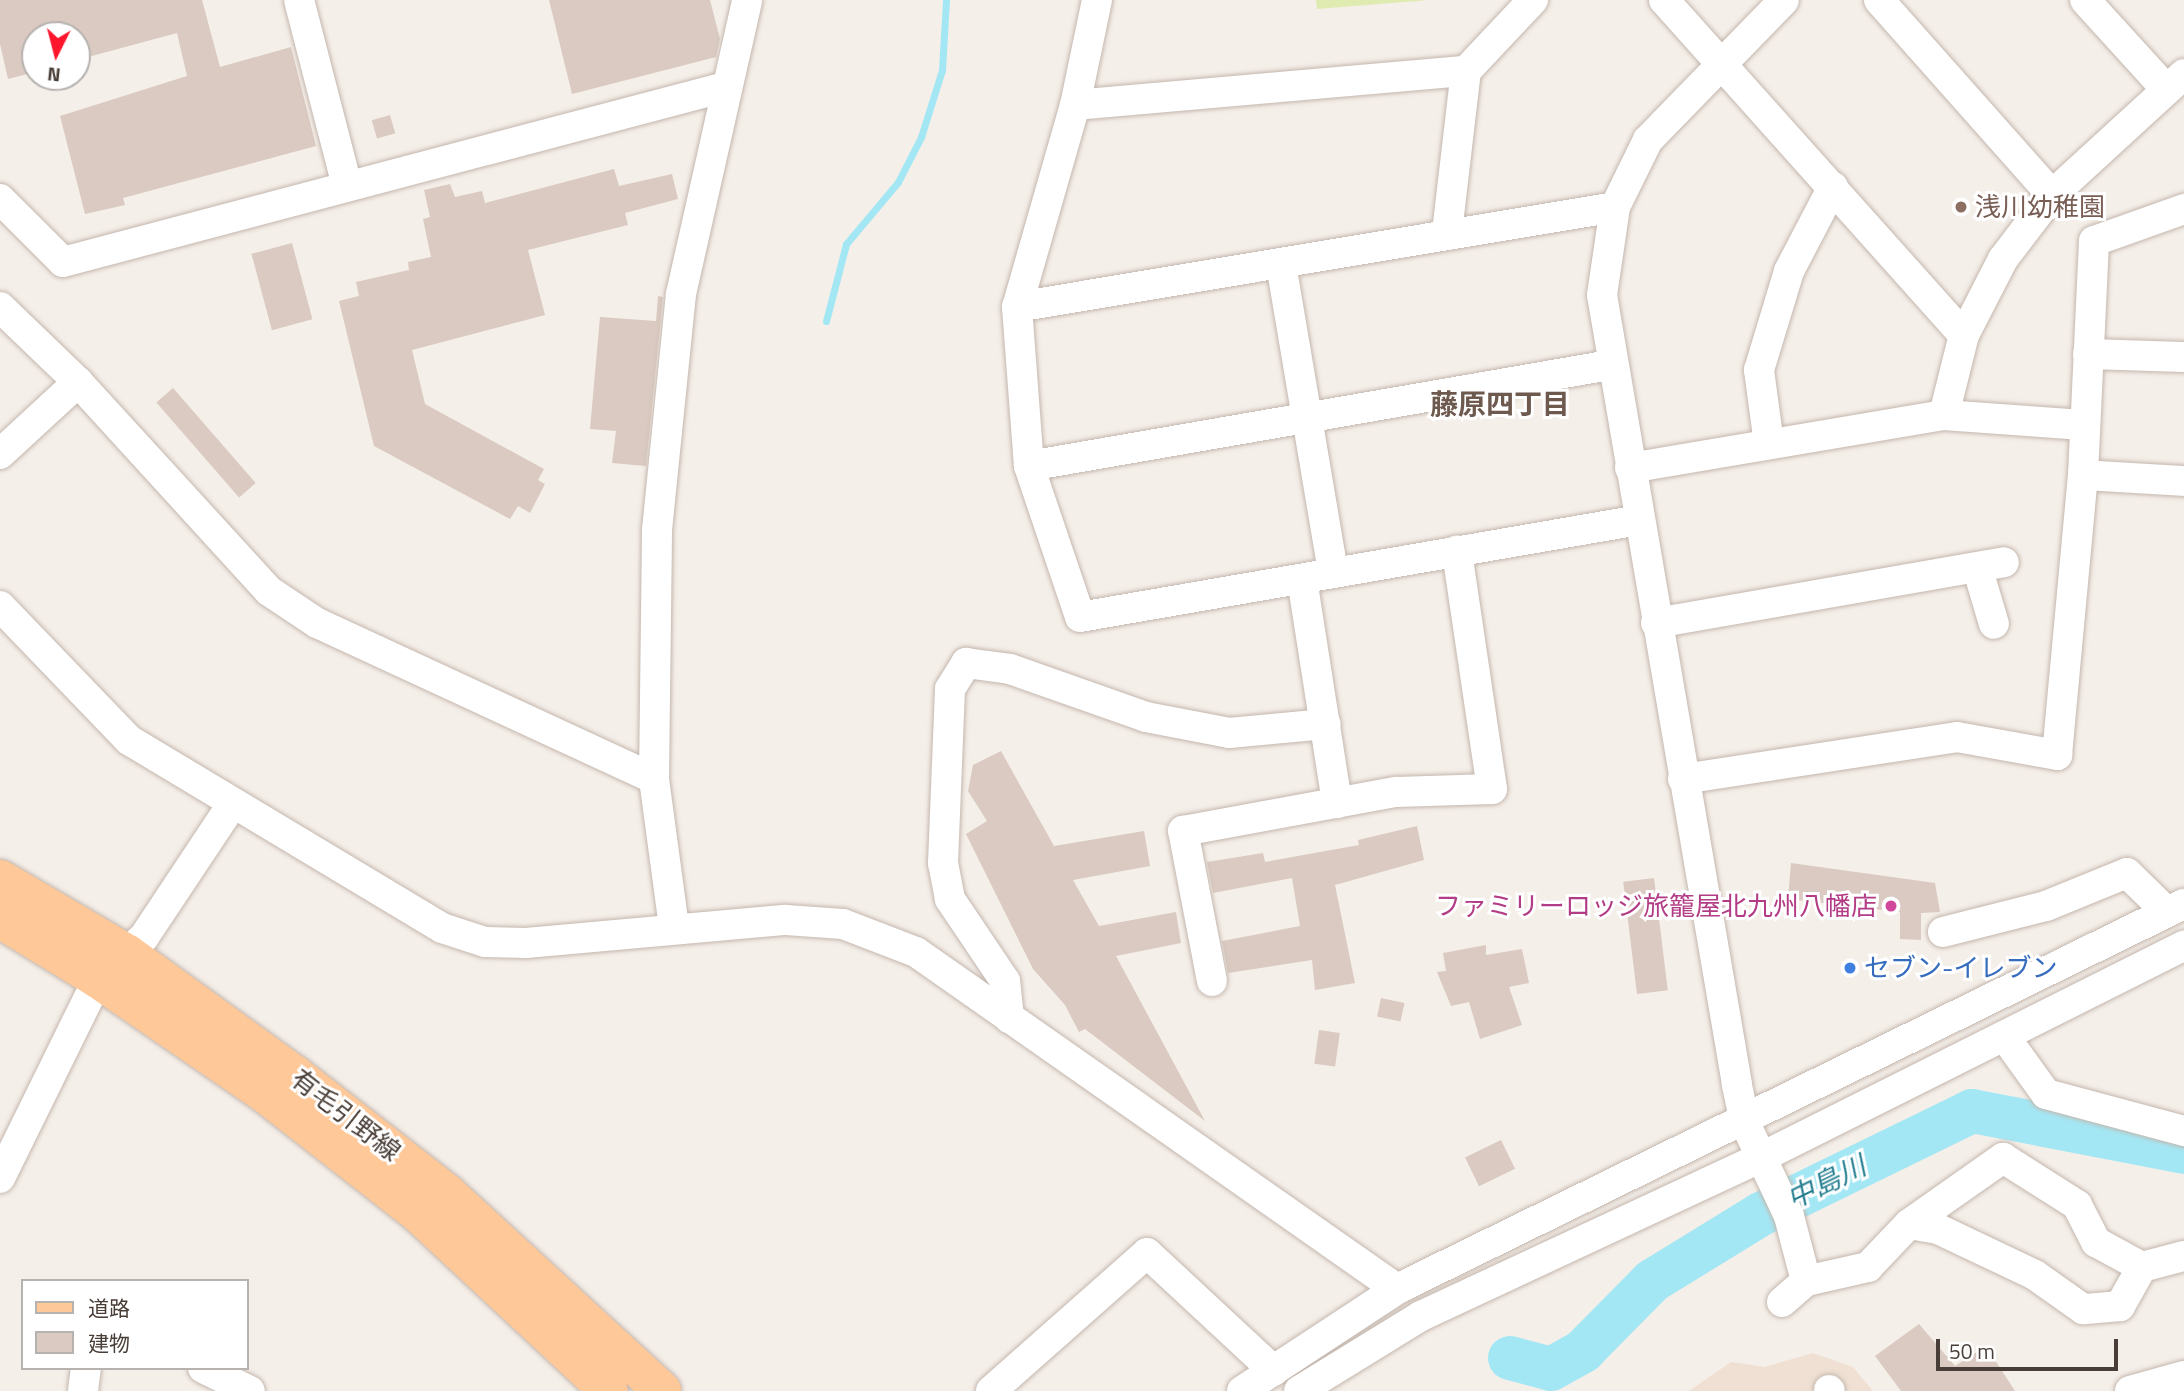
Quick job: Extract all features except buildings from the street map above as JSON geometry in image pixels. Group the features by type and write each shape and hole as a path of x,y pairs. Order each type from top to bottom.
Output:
{"main road":[{"name":"有毛引野線","path":"0,878 128,954 447,1193 597,1375"},
{"name":"有毛引野線","path":"0,919 99,979 264,1093 420,1215 597,1375 662,1391"}],"street":[{"path":"299,0 347,186"},
{"path":"674,927 654,779 657,530 681,294 725,86 747,0"},
{"path":"1097,0 1075,105 1017,307 1029,466 1080,617 1639,520"},
{"path":"1447,232 1466,71 1533,0"},
{"path":"1664,0 1964,335"},
{"path":"1784,0 1720,60 1648,140 1615,207 1602,295 1610,365 1745,1123 1777,1184 1806,1281"},
{"path":"1879,0 2052,195"},
{"path":"1944,415 1964,335 2003,259 2052,195 2175,82 2085,0"},
{"path":"1075,105 1466,71"},
{"path":"0,199 63,261 725,86"},
{"path":"1769,444 1759,370 1788,271 1833,187"},
{"path":"1017,307 1281,264 1447,232 1615,207"},
{"path":"1683,779 1957,737 2057,755 2083,475 2083,425 2094,241 2184,209"},
{"path":"1281,264 1333,572"},
{"path":"0,307 78,382 269,591 317,622 654,779"},
{"path":"2088,354 2184,357"},
{"path":"1029,466 1610,365"},
{"path":"0,454 78,382"},
{"path":"1630,468 1944,415 2083,425"},
{"path":"2083,475 2184,481"},
{"path":"1212,981 1183,831 1396,792 1492,789 1457,551"},
{"path":"1656,623 1991,566 1994,624"},
{"path":"1302,579 1337,803"},
{"path":"0,606 129,740 442,928 485,942 526,943 674,927 786,920 843,924 916,952 1397,1289"},
{"path":"1009,1018 1004,981 950,899 943,863 950,689 966,663 1010,668 1146,717 1229,733 1326,724"},
{"path":"0,1178 99,979 128,954 233,803"},
{"path":"1242,1391 1397,1289 1745,1123 2176,908 2127,873 2046,906 1943,932"},
{"path":"1299,1391 1421,1316 1762,1157 2184,946"},
{"path":"2005,1037 2046,1094 2184,1131"},
{"path":"1782,1302 1806,1281 1868,1267 1909,1224 2003,1158 2077,1205 2096,1242 2142,1267 2184,1256"},
{"path":"1909,1224 1938,1229 2035,1275 2083,1309 2120,1306 2142,1267"},
{"path":"991,1391 1147,1253 1274,1370"},
{"path":"83,1391 86,1370"},
{"path":"207,1370 250,1391"},
{"path":"2130,1391 2184,1376"}],"shaded area":[{"path":"1813,1353 1853,1367 1873,1391 1689,1391 1731,1362 1764,1367"}],"green space":[{"path":"1316,0 1429,0 1317,9"}],"waterway":[{"path":"826,321 846,244 898,182 921,137 942,70 946,0"},
{"name":"中島川","path":"1510,1358 1551,1369 1583,1351 1652,1281 1761,1214 1972,1111 2184,1152"}],"place":[{"name":"浅川幼稚園","path":"1961,207"},
{"name":"ファミリーロッジ旅籠屋北九州八幡店","path":"1891,906"},
{"name":"セブン-イレブン","path":"1850,968"}],"district":[{"name":"藤原四丁目","path":"1500,404"}]}
